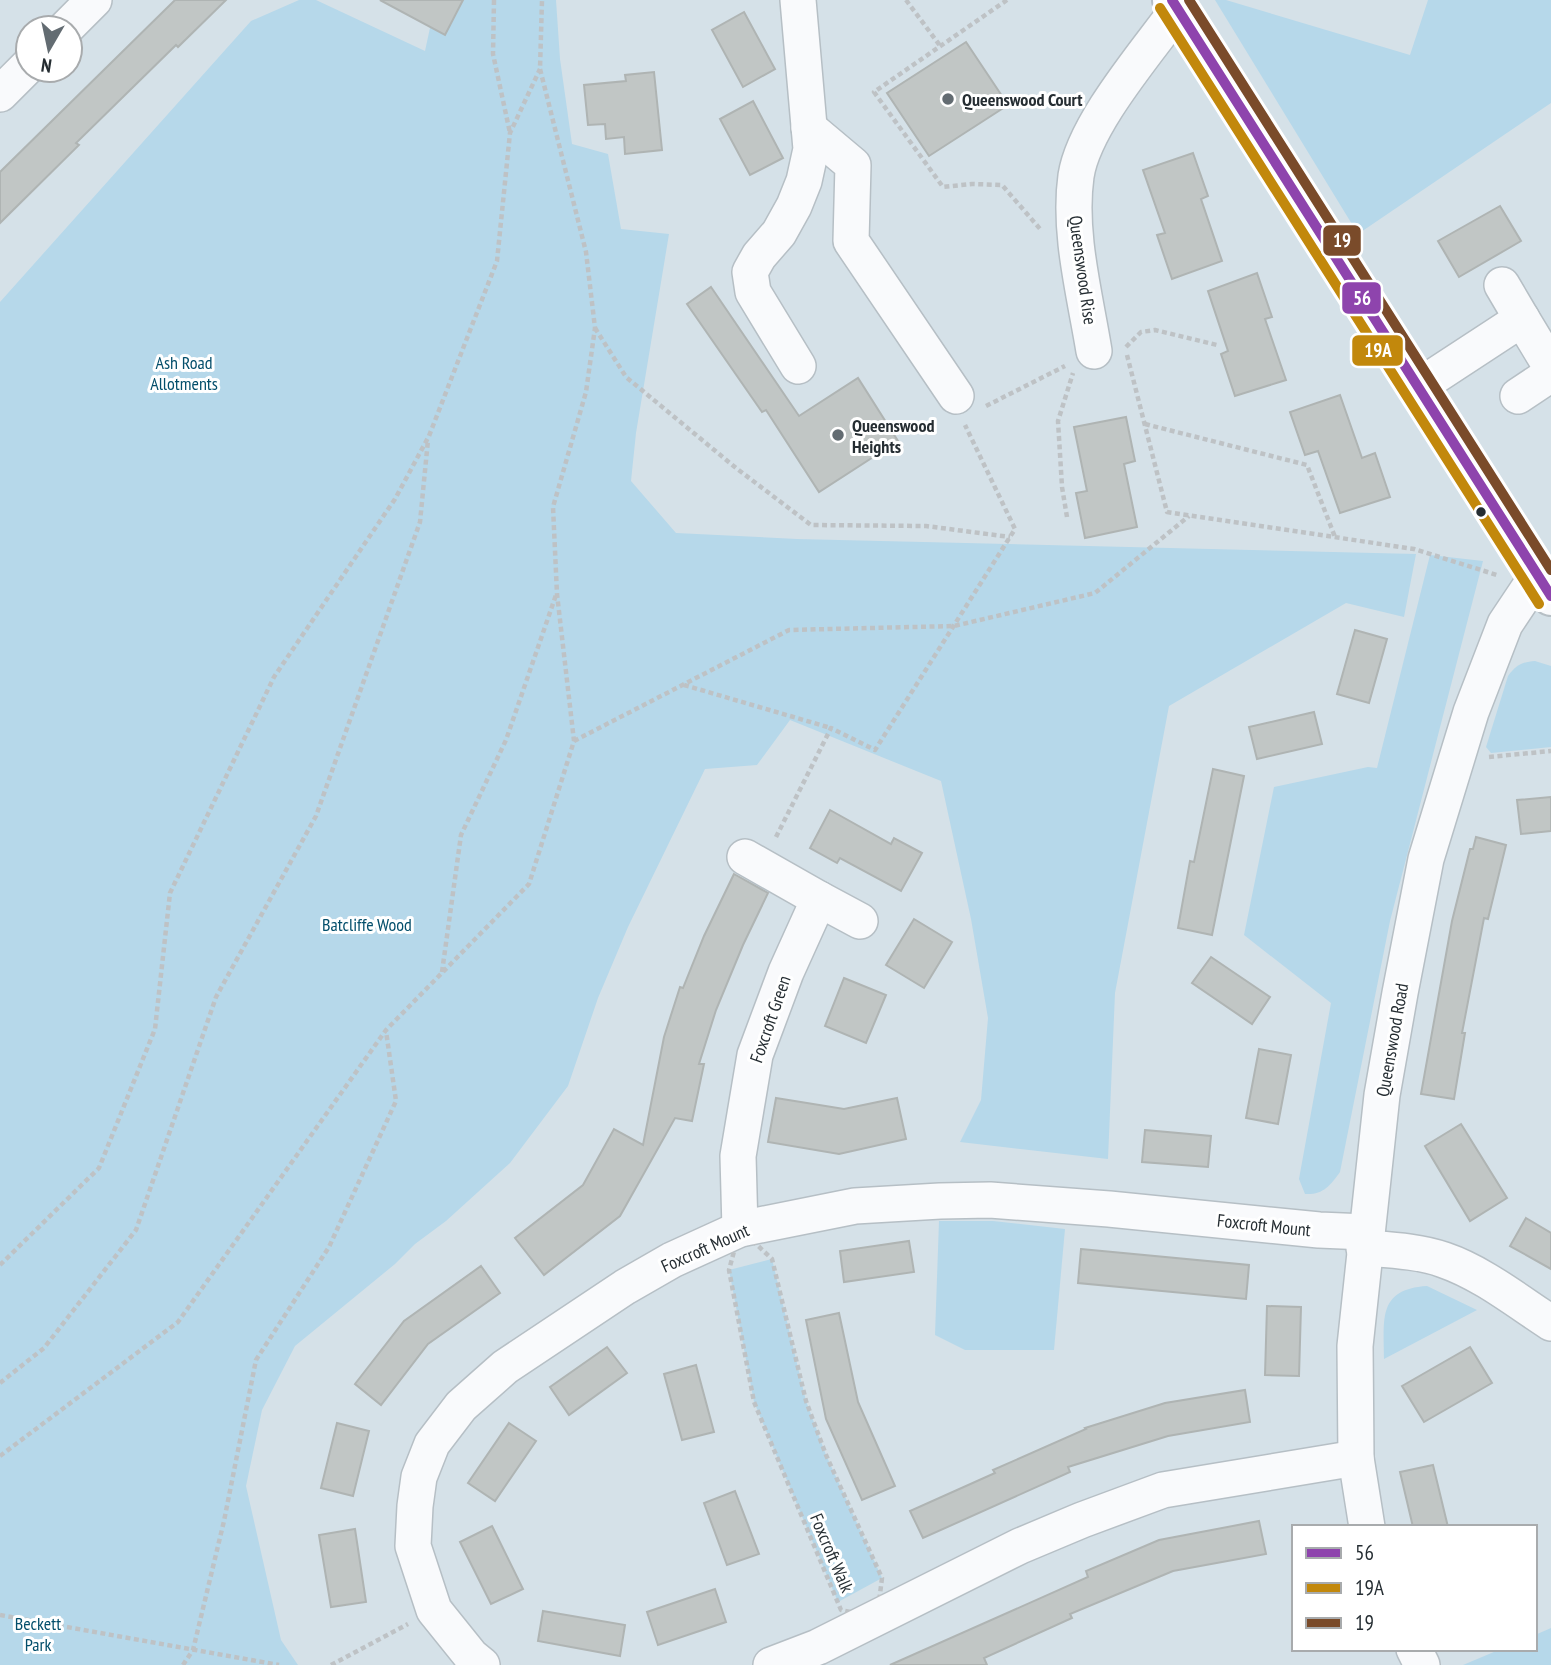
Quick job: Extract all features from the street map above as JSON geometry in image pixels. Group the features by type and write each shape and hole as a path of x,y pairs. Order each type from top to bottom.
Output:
{"street":[{"path":"80,14 94,0"},
{"path":"798,0 811,149 804,181 794,206 779,233 759,256 750,272 753,292 798,366"},
{"path":"1175,4 1544,586"},
{"name":"Queenswood Rise","path":"1099,353 1075,223 1077,174 1089,140 1106,107 1175,4"},
{"path":"0,94 14,80"},
{"path":"809,128 853,165 851,241 968,407"},
{"path":"1502,285 1551,367"},
{"path":"1418,387 1522,319"},
{"path":"1518,396 1551,374"},
{"name":"Queenswood Road","path":"1367,1525 1356,1458 1355,1346 1381,1095 1399,993 1426,859 1471,712 1505,624 1544,586"},
{"path":"753,861 860,921"},
{"name":"Foxcroft Green","path":"740,1229 738,1156 755,1055 786,972 819,899"},
{"name":"Foxcroft Mount","path":"482,1665 471,1656 434,1610 413,1546 419,1477 432,1444 461,1406 505,1367 625,1287 672,1260 740,1229 855,1206 990,1200 1319,1230 1444,1260 1482,1278 1551,1323"},
{"path":"771,1665 818,1647 1020,1546 1163,1490 1356,1458"}],"path":[{"path":"0,1265 99,1168 155,1030 170,893 274,677 395,499 429,436 497,261 510,133 494,54 494,0"},
{"path":"0,1456 178,1322 386,1030 529,884 575,741 557,594 553,507 586,392 595,328 586,253 540,69 542,0"},
{"path":"906,0 941,47"},
{"path":"1007,0 874,92 943,187 1002,185 1051,241 1075,223"},
{"path":"510,133 540,69"},
{"path":"595,328 626,377 736,468 811,525 926,526 1010,537"},
{"path":"684,685 831,728 875,750 1015,529 968,407 1099,353 1141,332 1155,330 1217,345"},
{"path":"1099,353 1145,424 1167,512 1414,549 1493,575 1544,586"},
{"path":"1068,517 1062,487 1059,421 1099,353"},
{"path":"1145,424 1307,465 1335,537"},
{"path":"0,1383 44,1348 136,1230 216,997 316,816 421,522 429,436"},
{"path":"575,741 789,630 954,626 1096,593 1189,515"},
{"path":"441,974 461,835 506,740 557,594"},
{"path":"753,861 831,728"},
{"path":"1456,760 1551,751"},
{"path":"183,1665 193,1650 224,1521 256,1360 329,1247 396,1101 386,1030"},
{"name":"Foxcroft Walk","path":"740,1229 772,1259 806,1401 825,1455 882,1578 877,1618 841,1610 754,1402 729,1270 740,1229"},
{"path":"331,1665 434,1610"},
{"path":"0,1615 279,1665"}],"green space":[{"name":"Batcliffe Wood","path":"299,0 316,0 425,51 436,0 556,0 560,59 572,144 608,154 621,229 669,234 636,433 631,481 676,533 797,539 1416,554 1404,617 1346,603 1169,706 1115,993 1108,1159 960,1142 981,1100 988,1018 971,919 941,781 790,720 757,765 705,769 628,927 598,998 568,1086 510,1163 446,1221 295,1346 262,1410 246,1486 281,1640 298,1665 0,1665 0,302 251,21"},
{"path":"1215,0 1226,0 1410,55 1428,0 1551,0 1551,103 1358,234"},
{"path":"1430,555 1483,561 1390,921 1340,1172 1326,1189 1305,1194 1299,1179 1331,1003 1244,935 1274,787 1368,767 1377,768"},
{"path":"1535,661 1551,666 1551,747 1491,753 1486,747 1508,676 1520,665"},
{"path":"939,1221 993,1221 1065,1229 1054,1350 965,1350 935,1335"},
{"path":"772,1259 806,1401 826,1455 882,1578 838,1602 754,1402 729,1270"},
{"path":"1427,1286 1477,1310 1384,1359 1384,1320 1391,1300 1411,1288"},
{"path":"1551,1628 1551,1665 1463,1665 1496,1651 1537,1651 1537,1634"}],"building":[{"path":"175,0 226,0 76,143 79,145 0,223 0,172"},
{"path":"380,0 463,0 445,35"},
{"path":"744,12 775,69 743,87 712,30"},
{"name":"Queenswood Court","path":"966,42 1008,105 929,156 887,93"},
{"path":"654,72 662,150 625,154 624,137 606,139 605,124 588,125 584,85 626,81 625,75"},
{"path":"753,101 783,158 750,175 720,119"},
{"path":"1193,153 1208,196 1201,199 1222,261 1172,279 1157,235 1165,233 1143,170"},
{"path":"1500,206 1521,241 1459,277 1438,241"},
{"path":"1257,273 1272,317 1265,319 1286,380 1235,396 1221,354 1228,351 1208,291"},
{"name":"Queenswood Heights","path":"711,287 799,416 858,378 898,441 819,492 766,410 762,412 687,304"},
{"path":"1340,395 1362,458 1375,453 1390,497 1340,513 1318,451 1305,455 1290,412"},
{"path":"1126,417 1135,461 1124,464 1137,527 1085,538 1076,493 1087,491 1074,427"},
{"path":"1355,630 1387,639 1369,703 1337,694"},
{"path":"1314,712 1322,744 1257,759 1249,727"},
{"path":"1213,769 1244,776 1212,935 1178,928 1190,861 1194,862"},
{"path":"1551,797 1551,831 1521,834 1517,800"},
{"path":"830,810 891,844 894,838 922,853 901,891 840,858 837,863 810,848"},
{"path":"1476,837 1506,845 1488,919 1484,918 1462,1033 1465,1033 1454,1099 1421,1094 1452,921 1470,849 1473,849"},
{"path":"734,874 768,893 716,1010 699,1064 704,1064 692,1121 675,1118 620,1216 544,1275 515,1238 583,1185 614,1129 643,1145 664,1037 680,987 683,988"},
{"path":"914,919 952,942 924,988 886,965"},
{"path":"1211,957 1270,997 1252,1024 1192,983"},
{"path":"844,978 886,995 866,1043 825,1026"},
{"path":"1259,1049 1291,1055 1278,1124 1246,1118"},
{"path":"776,1098 844,1109 897,1098 906,1139 839,1154 768,1142"},
{"path":"1461,1124 1507,1198 1470,1221 1425,1146"},
{"path":"1145,1130 1211,1136 1208,1167 1142,1162"},
{"path":"1526,1218 1551,1233 1551,1269 1510,1246"},
{"path":"909,1241 914,1272 844,1282 840,1251"},
{"path":"1081,1249 1249,1265 1246,1299 1078,1283"},
{"path":"481,1266 500,1293 428,1344 381,1405 355,1384 404,1321"},
{"path":"1267,1306 1301,1307 1299,1376 1265,1375"},
{"path":"839,1313 858,1402 895,1486 862,1500 826,1419 806,1320"},
{"path":"607,1347 627,1373 569,1415 550,1387"},
{"path":"1470,1347 1492,1383 1424,1422 1402,1386"},
{"path":"696,1365 714,1432 682,1440 664,1374"},
{"path":"1245,1390 1250,1422 1168,1436 1068,1467 1070,1472 923,1538 910,1511 1085,1428 1165,1403"},
{"path":"337,1423 369,1431 353,1496 321,1488"},
{"path":"509,1423 536,1441 495,1501 468,1483"},
{"path":"1433,1465 1448,1525 1413,1525 1400,1472"},
{"path":"735,1491 759,1554 727,1565 704,1503"},
{"path":"1259,1521 1266,1554 1173,1571 1070,1614 1072,1618 984,1658 987,1665 890,1665 1088,1577 1086,1571 1159,1540"},
{"path":"492,1526 523,1589 491,1604 460,1542"},
{"path":"355,1529 366,1602 331,1607 319,1535"},
{"path":"715,1589 726,1622 658,1645 647,1612"},
{"path":"543,1611 625,1625 620,1656 538,1641"}],"transit line":[{"name":"56","path":"1172,0 1551,596"},
{"name":"19","path":"1189,0 1551,570"},
{"name":"19A","path":"1160,8 1539,604"}],"place":[{"name":"Queenswood Court","path":"948,99"},
{"name":"Queenswood Heights","path":"838,435"}],"park label":[{"name":"Ash Road Allotments","path":"184,372"},
{"name":"Beckett Park","path":"38,1633"}]}
